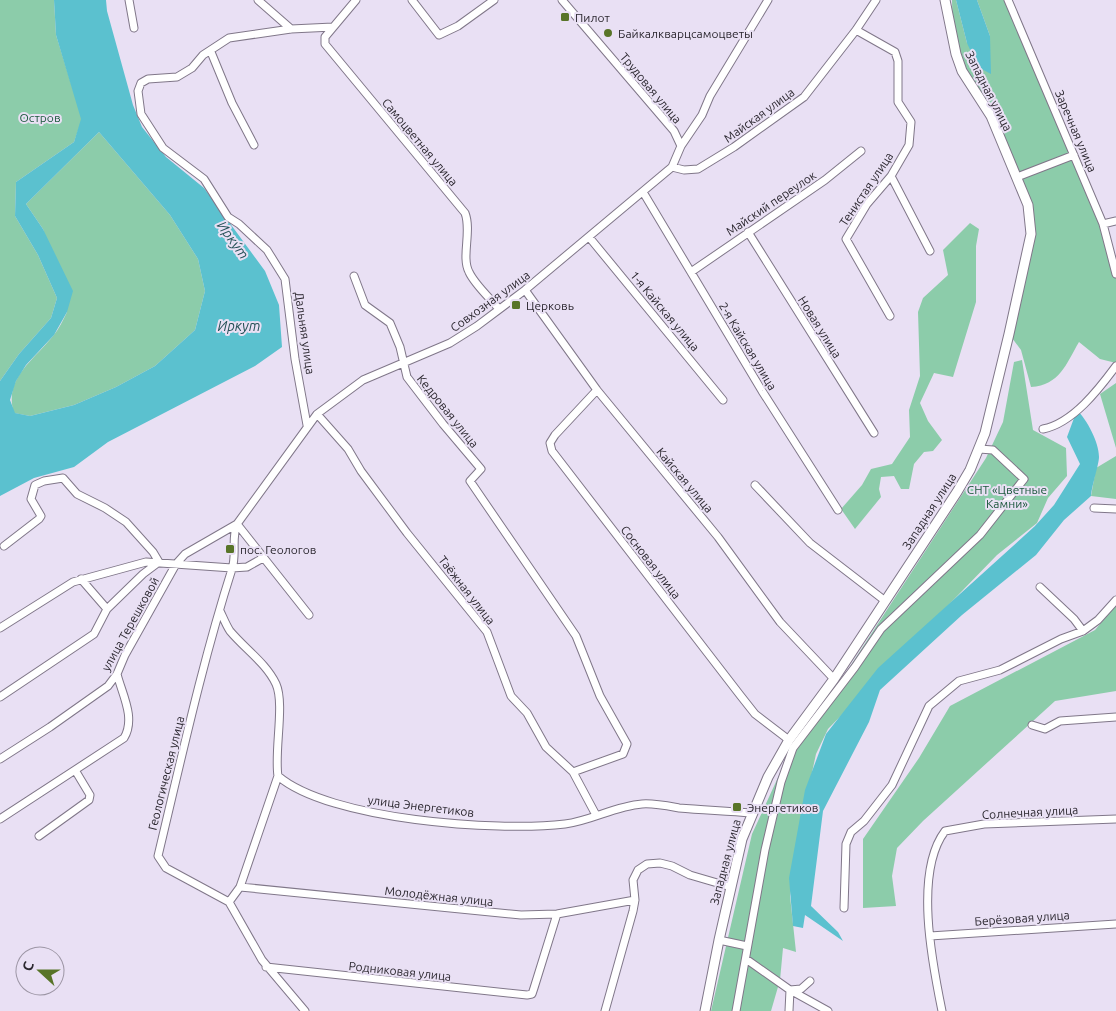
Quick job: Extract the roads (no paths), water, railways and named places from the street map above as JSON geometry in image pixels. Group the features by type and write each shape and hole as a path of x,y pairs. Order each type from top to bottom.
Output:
{"main road":[{"name":"Западная улица","path":"706,1011 731,887 751,813 768,777 789,740 834,679 884,600 957,492 979,449 1005,350 1031,234 1031,219 1017,177 991,116 962,71 956,54 945,0"}],"street":[{"path":"128,0 134,28"},
{"path":"258,0 291,28"},
{"name":"Самоцветная улица","path":"355,0 325,36 325,44 465,213 469,223 466,264 468,272 499,309"},
{"path":"412,0 440,35 458,26 494,0"},
{"name":"Трудовая улица","path":"562,0 674,132 681,146"},
{"name":"Совхозная улица","path":"176,564 184,554 237,524 307,425 317,414 363,380 450,344 525,290 672,167 681,146 702,115 710,96 768,0"},
{"name":"Майская улица","path":"672,167 684,170 698,169 734,147 804,97 856,30 876,0"},
{"name":"Заречная улица","path":"1008,0 1103,224 1116,274"},
{"path":"254,146 232,102 211,52 229,38 291,28 333,27"},
{"name":"Тенистая улица","path":"856,30 895,52 898,61 898,102 911,122 908,144 891,176 867,204 846,239 890,316"},
{"name":"Дальняя улица","path":"211,52 203,55 192,68 178,77 148,79 141,84 138,91 141,114 163,148 204,179 228,217 239,224 267,250 285,279 295,359 307,425"},
{"name":"Майский переулок","path":"691,272 825,180 861,151"},
{"path":"1017,177 1074,155"},
{"path":"891,176 930,251"},
{"name":"2-я Кайская улица","path":"643,192 762,392 838,510"},
{"path":"1103,224 1116,221"},
{"name":"Новая улица","path":"748,232 874,433"},
{"name":"1-я Кайская улица","path":"588,238 723,400"},
{"name":"Кедровая улица","path":"354,276 365,305 390,323 400,347 407,377 414,388 481,469 470,481 576,636 600,696 627,744 623,754 573,772"},
{"name":"Кайская улица","path":"525,290 597,390 718,537 780,622 834,679"},
{"path":"1043,429 1052,427 1074,412 1091,396 1116,366"},
{"name":"Сосновая улица","path":"597,390 555,435 550,443 552,451 755,714 789,740"},
{"name":"Таёжная улица","path":"317,414 348,449 361,471 401,526 487,632 511,696 527,713 546,747 573,772 596,815"},
{"path":"736,1011 781,782 787,760 798,739 855,667 881,629 975,540 1024,479 993,450 979,449"},
{"path":"4,546 41,516 31,499 36,485 44,481 64,478 77,494 105,508 126,522 153,552 159,562"},
{"path":"755,485 810,543 884,600"},
{"path":"1094,508 1116,509"},
{"path":"237,524 309,614"},
{"name":"Геологическая улица","path":"230,902 166,868 158,856 205,660 234,561 234,534 237,524"},
{"path":"0,628 73,582 81,579 146,562 232,568 247,567 263,558"},
{"path":"0,697 94,634 107,609 143,574 159,562"},
{"name":"улица Терешковой","path":"0,759 108,686 117,674 129,647 176,564"},
{"path":"81,579 107,609"},
{"path":"1040,587 1074,619 1083,631"},
{"path":"844,908 846,844 851,832 864,821 892,785 928,706 958,681 1000,670 1060,638 1083,631 1098,620 1116,600"},
{"path":"220,611 229,630 265,668 276,684 279,699 276,754 278,776 240,887 230,902 266,967 305,1011"},
{"path":"0,819 124,738 129,730 129,713 117,674"},
{"path":"1032,726 1045,729 1060,721 1116,717"},
{"path":"39,836 90,800 90,795 75,770"},
{"name":"улица Энергетиков","path":"278,776 298,789 338,804 384,815 519,828 568,824 643,804 751,813"},
{"name":"Солнечная улица","path":"930,936 929,873 935,848 945,831 984,824 1116,819"},
{"path":"606,1011 635,900 633,880 638,870 647,864 660,863 672,866 690,875 731,887"},
{"name":"Молодёжная улица","path":"240,887 520,915 557,914 635,900"},
{"name":"Родниковая улица","path":"266,967 345,977 532,994 557,914"},
{"name":"Берёзовая улица","path":"930,936 1116,924"},
{"path":"930,936 942,1011"},
{"path":"719,940 748,946"},
{"path":"746,959 790,990 828,1011"},
{"path":"790,990 801,989 810,981"},
{"path":"789,1011 790,990"}],"water":[{"name":"Иркут","path":"54,0 106,0 107,11 133,105 142,127 166,157 204,188 265,271 279,305 282,347 255,366 108,442 74,467 34,478 0,496 0,381 19,354 51,318 57,298 38,255 15,216 16,182 74,142 81,119 56,35","holes":["99,132 170,215 198,259 205,291 195,330 155,366 116,387 74,405 30,416 15,413 10,400 16,381 26,365 54,335 67,312 73,291 43,229 26,204"]},
{"path":"956,0 977,0 990,36 991,74 978,67 967,43"},
{"path":"1077,410 1085,419 1092,432 1099,457 1091,496 1064,520 1036,555 962,615 880,690 869,722 823,811 811,906 838,932 843,941 805,915 803,928 793,926 789,878 805,790 826,734 878,668 1035,526 1054,505 1080,464 1067,437"}],"place":[{"name":"Пилот","path":"565,17"},
{"name":"Байкалкварцсамоцветы","path":"608,33"},
{"name":"Церковь","path":"516,305"},
{"name":"пос. Геологов","path":"230,549"},
{"name":"Энергетиков","path":"737,807"}],"park label":[{"name":"Остров","path":"40,117"},
{"name":"СНТ «Цветные Камни»","path":"1007,496"}],"water label":[{"name":"Ирку́т","path":"233,240"}]}
